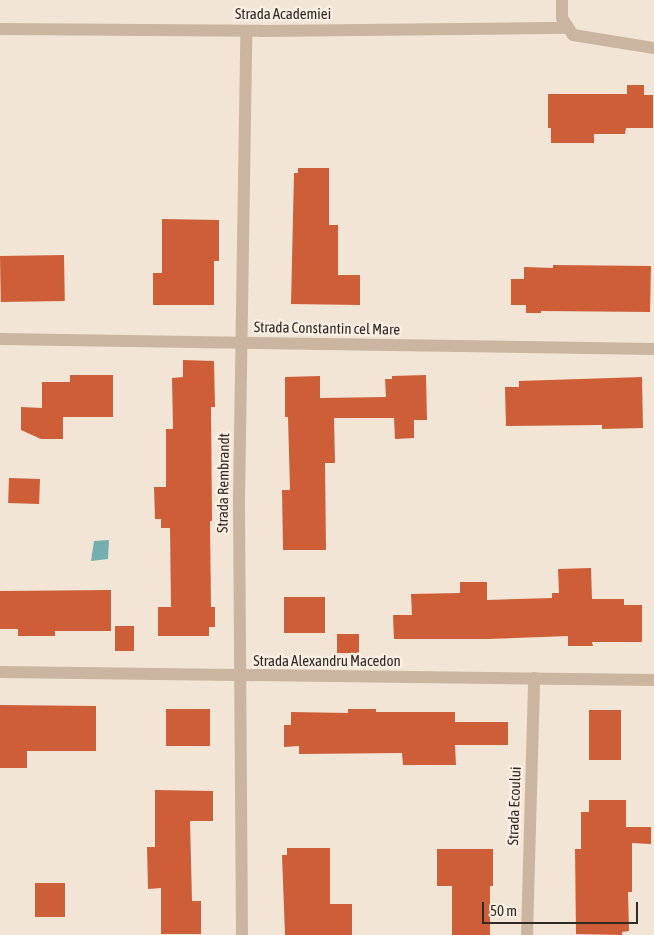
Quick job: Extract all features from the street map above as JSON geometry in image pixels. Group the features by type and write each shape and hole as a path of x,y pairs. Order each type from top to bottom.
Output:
{"street":[{"path":"562,0 562,18 573,35 654,48"},
{"name":"Strada Academiei","path":"0,29 246,31 567,28"},
{"name":"Strada Rembrandt","path":"242,935 239,677 246,31"},
{"name":"Strada Constantin cel Mare","path":"0,339 654,348"},
{"name":"Strada Alexandru Macedon","path":"0,672 239,677 654,680"},
{"name":"Strada Ecoului","path":"527,935 534,678"}],"water":[{"path":"109,540 108,559 91,561 94,541"}],"building":[{"path":"627,85 644,85 644,95 653,95 653,128 626,128 625,134 594,134 594,143 551,143 551,128 548,128 548,94 627,94"},
{"path":"298,168 329,168 329,225 338,225 338,275 360,275 360,305 291,304 294,173 298,173"},
{"path":"162,219 219,220 219,261 214,261 214,305 153,305 153,273 162,273"},
{"path":"64,255 65,301 1,302 0,256"},
{"path":"553,265 651,266 650,312 541,311 541,313 526,313 526,305 511,305 511,279 524,279 524,267 553,268"},
{"path":"183,360 214,361 215,407 211,407 212,521 210,521 211,607 215,607 215,627 209,627 209,636 158,636 158,607 171,607 170,528 161,528 161,519 155,519 154,487 166,487 166,429 173,429 172,378 183,377"},
{"path":"70,375 113,375 113,417 63,417 63,439 41,439 21,430 21,407 42,408 42,382 70,382"},
{"path":"426,375 427,420 414,420 414,438 395,439 394,418 334,418 335,463 325,463 326,550 283,550 282,490 290,490 288,417 285,417 285,377 320,376 320,398 386,397 385,379 392,379 392,376"},
{"path":"642,377 643,428 602,429 602,425 506,426 505,387 519,387 519,381"},
{"path":"9,478 40,479 39,504 8,503"},
{"path":"591,568 592,599 624,599 624,605 642,605 642,642 592,642 593,646 568,646 568,636 488,639 394,639 393,615 412,615 411,594 460,593 460,582 487,582 487,600 552,598 552,593 559,593 558,569"},
{"path":"111,590 111,631 55,631 55,636 18,636 18,629 0,629 0,591"},
{"path":"284,597 325,597 325,633 284,633"},
{"path":"115,626 134,626 134,651 115,651"},
{"path":"337,634 359,634 359,653 337,653"},
{"path":"0,705 96,706 96,751 27,751 27,768 0,768"},
{"path":"166,709 210,709 210,746 166,746"},
{"path":"348,709 376,709 376,712 455,712 455,722 508,722 508,745 455,745 456,765 403,765 402,753 299,754 299,746 284,747 284,725 291,725 291,712 348,713"},
{"path":"589,710 621,710 621,760 589,760"},
{"path":"155,790 213,791 213,821 190,821 192,901 201,901 201,934 161,934 161,888 148,889 147,847 155,847"},
{"path":"589,800 626,800 626,827 651,827 651,844 632,843 632,892 628,892 629,931 622,932 622,935 576,934 575,849 581,849 581,812 589,812"},
{"path":"287,848 330,848 330,904 352,904 352,935 285,935 282,855 287,855"},
{"path":"437,849 493,849 493,886 490,886 490,935 452,935 452,886 437,886"},
{"path":"35,883 65,883 65,917 35,917"}]}
